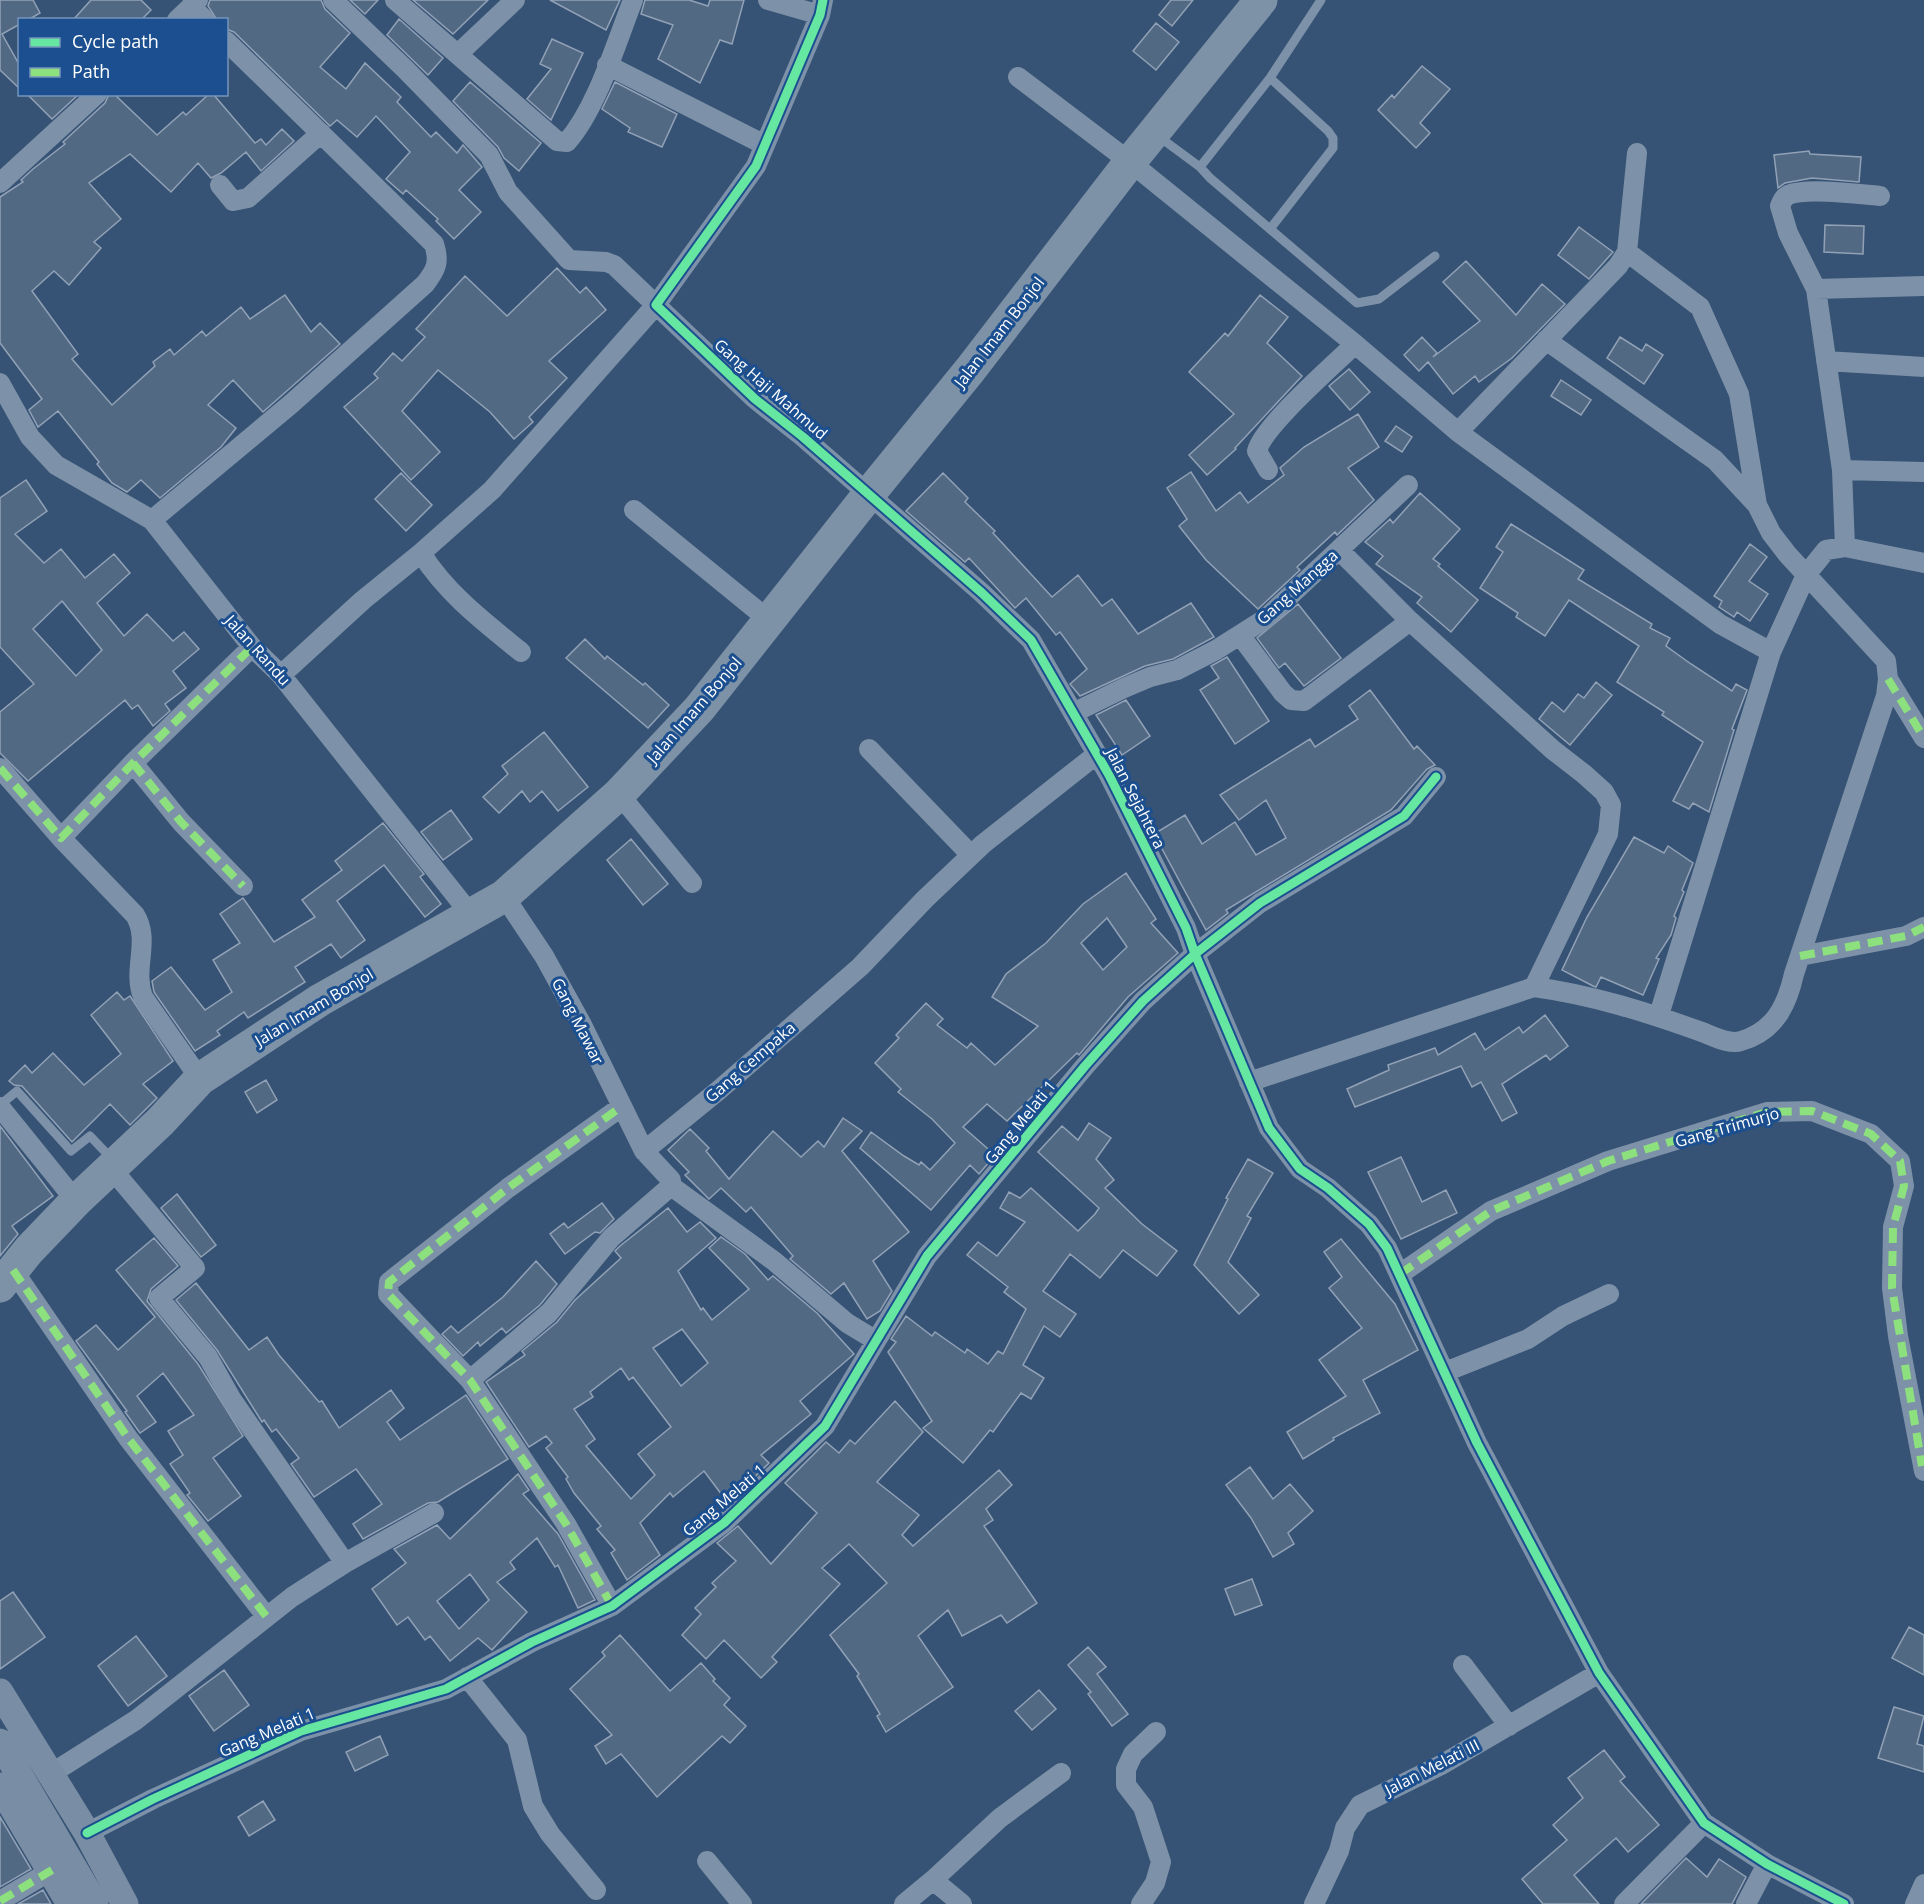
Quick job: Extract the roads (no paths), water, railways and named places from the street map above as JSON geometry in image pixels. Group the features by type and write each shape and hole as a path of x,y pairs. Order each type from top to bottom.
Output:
{"highway":[{"name":"Jalan Imam Bonjol","path":"7,1278 76,1201 200,1079 320,1000 504,896 619,795 699,709 868,494 970,370 1130,162 1261,0"}],"street":[{"name":"Gang Haji Mahmud","path":"333,0 405,69 489,155 508,192 569,260 606,262 614,265 755,399 868,494"},
{"path":"395,0 557,141 567,142 579,129 633,0"},
{"path":"458,54 515,0"},
{"path":"281,675 363,600 421,553 492,490 656,305 748,180 765,145 821,7 768,0"},
{"path":"152,520 291,404 425,284 436,269 438,256 434,244 228,43"},
{"path":"607,65 765,145"},
{"path":"1018,76 1130,162 1355,344 1458,432 1720,624 1771,652"},
{"path":"0,183 95,96"},
{"path":"220,185 233,201 248,198 321,133"},
{"path":"1458,432 1618,266 1627,252 1637,153"},
{"path":"1845,547 1842,470 1816,289 1788,233 1780,206 1783,199 1790,194 1821,192 1880,196"},
{"path":"1627,252 1700,307 1739,394 1756,505"},
{"path":"1816,289 1924,286"},
{"path":"1249,1082 1534,987 1579,993 1659,1015 1726,1040 1739,1042 1766,1028 1787,1003 1800,956 1886,696 1888,679 1886,661 1806,575 1771,533 1756,505 1715,460 1546,340"},
{"path":"1268,470 1257,452 1258,446 1271,428 1355,344"},
{"path":"1826,362 1924,367"},
{"name":"Jalan Randu","path":"0,383 30,437 57,465 152,520 252,647 281,675 472,915"},
{"path":"1842,470 1924,472"},
{"name":"Gang Mangga","path":"1073,713 1150,676 1177,670 1264,619 1408,485"},
{"name":"Jalan Sejahtera","path":"868,494 982,593 1031,640 1097,754 1186,928 1269,1128 1300,1169 1328,1188 1369,1224 1387,1248 1482,1453 1599,1673 1704,1823"},
{"path":"634,510 770,621"},
{"path":"1659,1015 1771,652 1806,575 1826,550 1845,547 1924,563"},
{"path":"1339,550 1410,621 1553,750 1604,792 1611,805 1608,834 1534,987"},
{"path":"421,553 435,575 463,604 521,652"},
{"path":"1240,635 1283,693 1291,700 1304,701 1410,621"},
{"path":"61,838 133,763 252,647"},
{"path":"1888,679 1924,738"},
{"path":"869,748 971,855"},
{"name":"Gang Cempaka","path":"644,1151 719,1090 860,967 971,855 1097,754"},
{"path":"133,763 181,822 243,886"},
{"path":"0,768 61,838 135,915 141,925 143,939 138,977 143,997 200,1079"},
{"name":"Gang Melati 1","path":"87,1833 153,1799 301,1731 446,1689 532,1642 612,1606 724,1523 782,1470 825,1426 927,1256 1085,1066 1143,1001 1195,954 1260,903 1404,816 1436,777"},
{"path":"619,795 692,883"},
{"name":"Gang Mawar","path":"504,896 544,956 581,1023 644,1151"},
{"path":"1800,956 1906,936 1924,927"},
{"path":"0,1106 76,1201"},
{"path":"612,1606 566,1524 470,1380 388,1294 389,1282 508,1188 621,1107"},
{"name":"Gang Trimurjo","path":"1400,1274 1491,1211 1598,1165 1767,1112 1812,1111 1871,1134 1900,1161 1904,1186 1893,1227 1892,1288 1898,1336 1924,1471"},
{"path":"470,1380 549,1313 611,1238 671,1186 671,1180 644,1151"},
{"path":"113,1166 195,1268 159,1298 208,1357 232,1400 345,1563"},
{"path":"671,1186 774,1261 847,1323 876,1340"},
{"path":"7,1278 266,1616"},
{"path":"1445,1372 1528,1339 1563,1316 1609,1294"},
{"path":"49,1775 136,1720 266,1616 345,1563 434,1513"},
{"path":"1463,1665 1509,1726"},
{"name":"Jalan Melati III","path":"1314,1904 1339,1851 1345,1828 1360,1805 1441,1766 1599,1673"},
{"path":"466,1677 517,1740 533,1806 550,1834 596,1890"},
{"path":"0,1692 49,1775 87,1833 124,1904"},
{"path":"1141,1904 1155,1884 1161,1862 1143,1807 1126,1785 1126,1769 1133,1754 1156,1732"},
{"path":"0,1742 95,1904"},
{"path":"904,1904 1000,1818 1061,1773"},
{"path":"0,1786 52,1870 70,1904"},
{"path":"1624,1904 1704,1823 1767,1863 1844,1904"},
{"path":"707,1861 742,1904"},
{"path":"1746,1904 1767,1863"},
{"path":"0,1901 52,1870"},
{"path":"933,1880 962,1904"},
{"path":"1915,1904 1924,1884"}],"lane":[{"path":"1200,166 1270,78 1321,0"},
{"path":"1270,78 1333,138 1333,148 1270,229"},
{"path":"1154,133 1200,166 1210,178 1357,303 1378,299 1435,256"},
{"path":"0,1106 17,1091 71,1151 90,1136 113,1166"}]}
